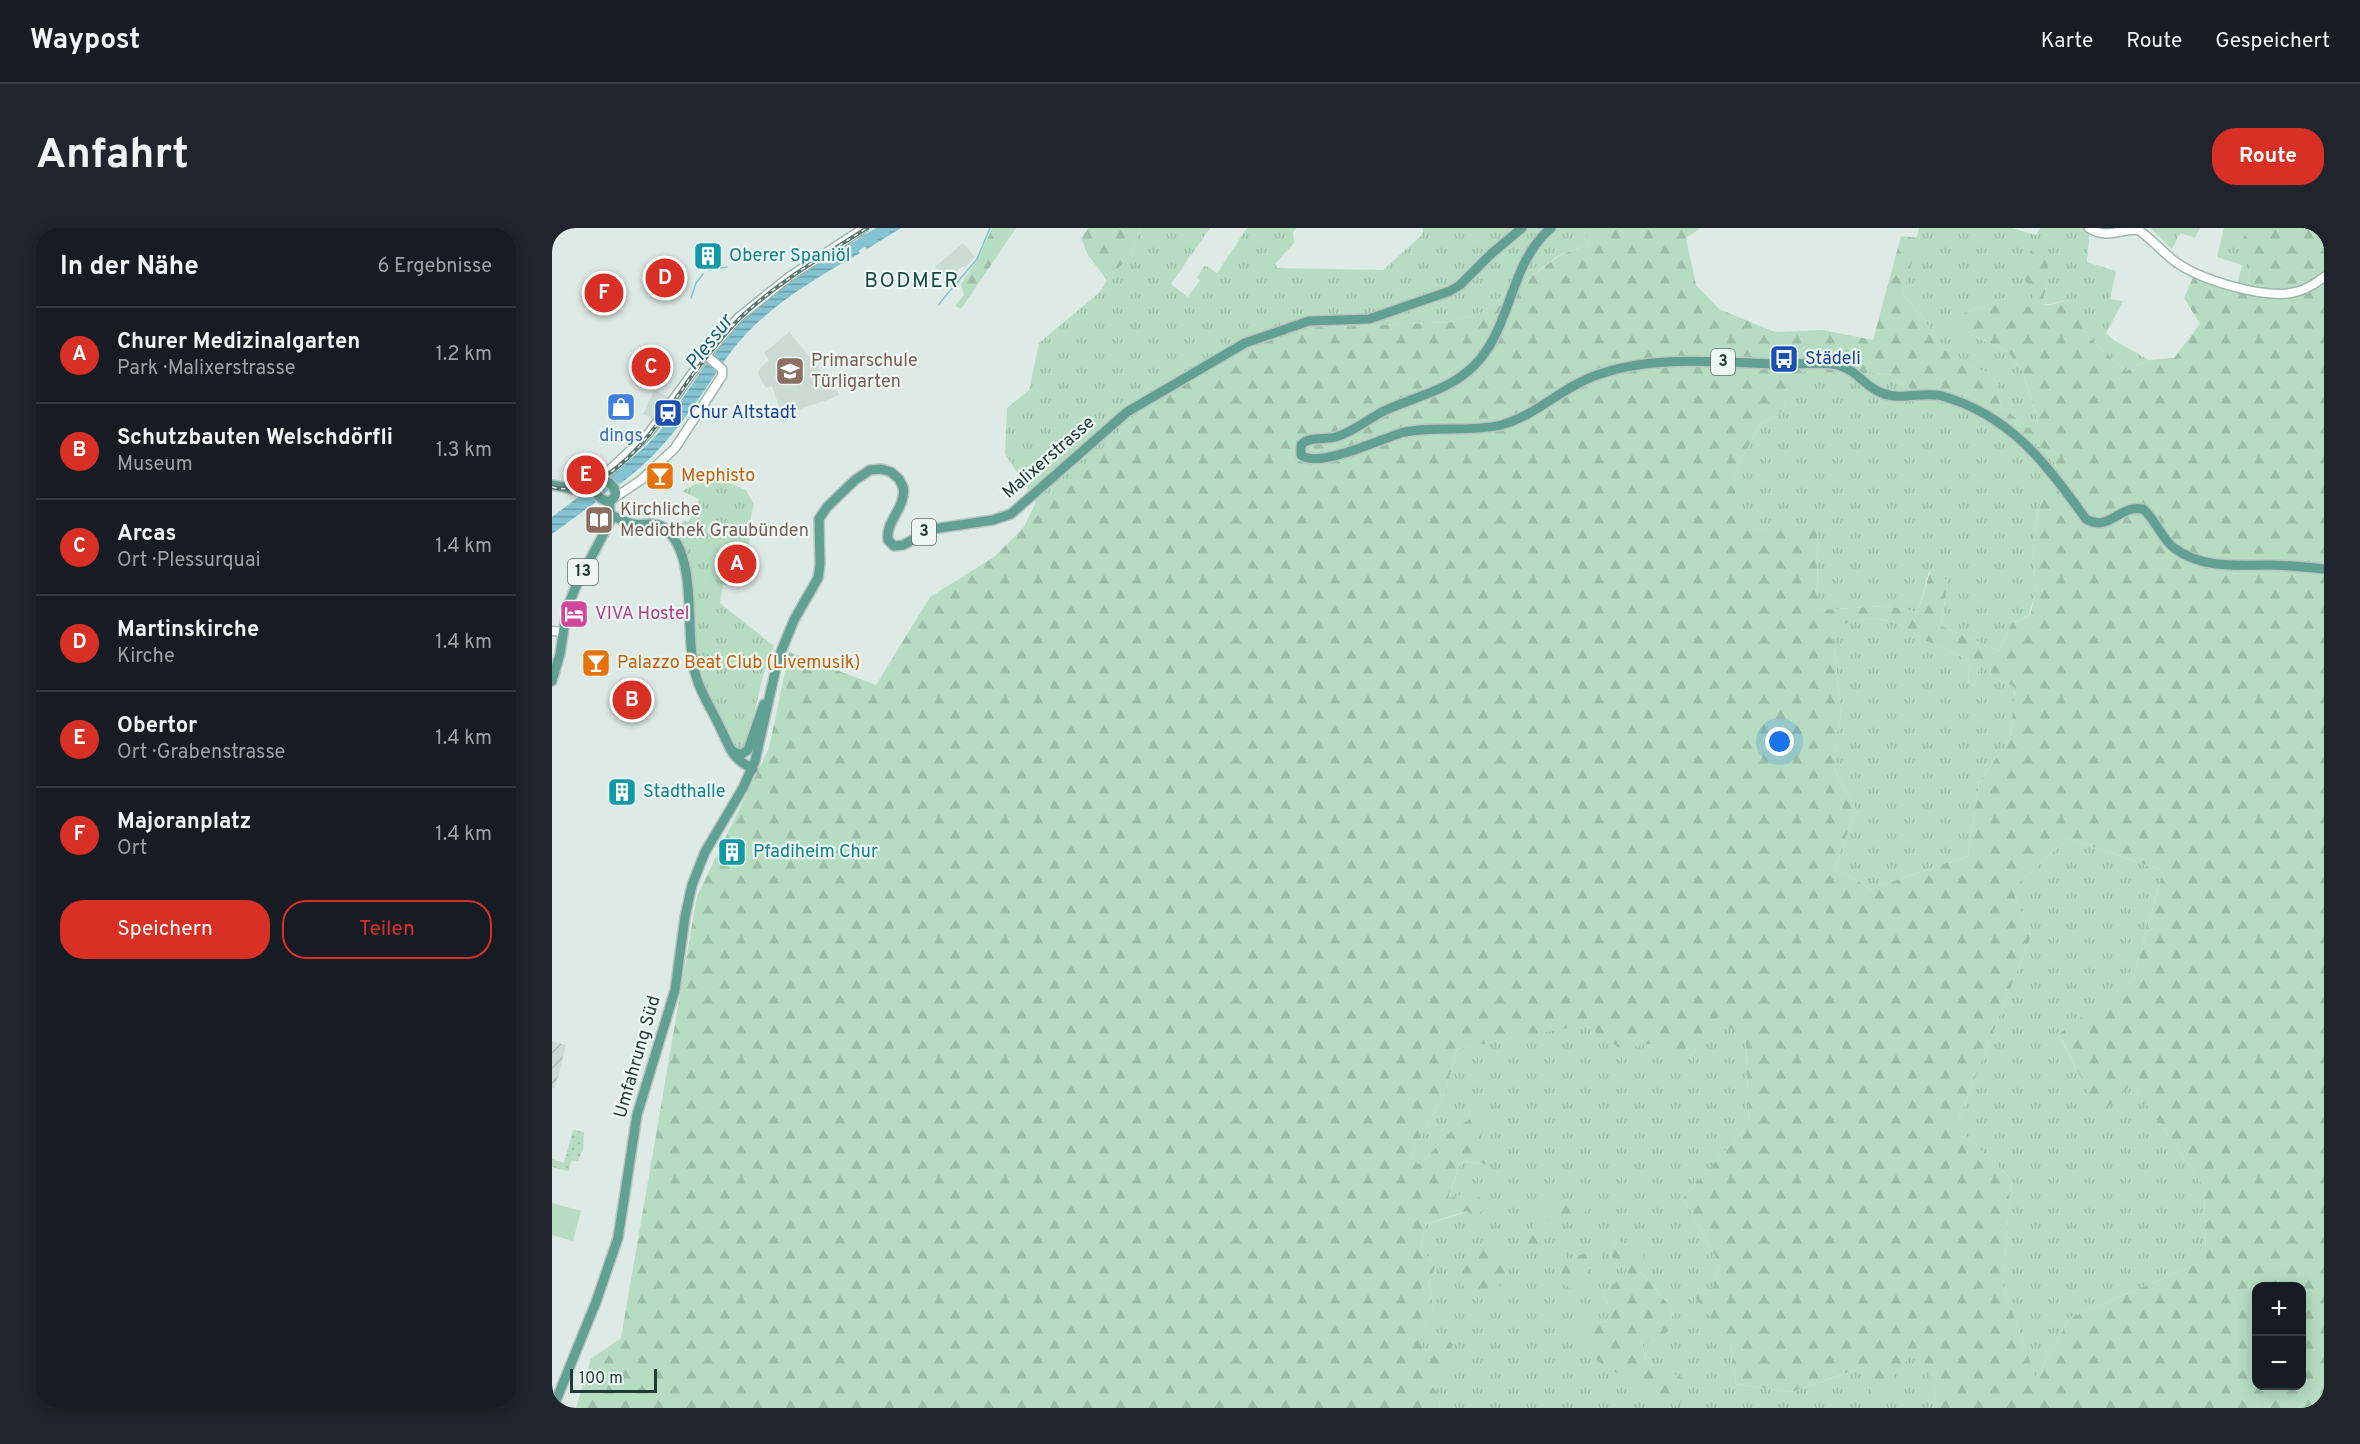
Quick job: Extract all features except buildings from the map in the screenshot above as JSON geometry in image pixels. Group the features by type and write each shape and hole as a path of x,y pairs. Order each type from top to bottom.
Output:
{"main road":[{"path":"552,485 572,489 597,485 649,434 728,328 758,300 789,277 864,228"},
{"name":"Malixerstrasse","path":"753,769 762,740 769,690 778,659 789,630 818,578 820,516 862,474 874,469 884,469 894,474 902,482 903,499 887,533 888,540 894,546 903,545 933,528 1002,518 1020,507 1127,412 1206,364 1250,341 1303,322 1369,319 1450,291 1460,285 1522,228"},
{"name":"3","path":"1551,228 1538,241 1526,259 1495,336 1475,365 1454,381 1385,410 1344,434 1306,441 1301,447 1303,456 1314,459 1343,453 1404,433 1500,425 1523,417 1581,381 1627,366 1708,362 1828,363 1851,369 1884,394 1941,396 1989,416 2038,455 2086,519 2094,524 2102,524 2127,508 2143,508 2151,516 2166,541 2174,548 2205,562 2222,566 2295,565 2324,569"},
{"path":"2089,228 2103,233 2126,228 2137,230 2183,267 2206,278 2233,286 2288,293 2304,289 2324,277"},
{"path":"610,497 641,480 675,448 722,370 708,357"},
{"path":"597,485 610,497"},
{"path":"597,485 610,497 611,515 633,524 658,525 668,531 675,542 688,582 694,670 736,760 753,769"},
{"name":"13","path":"552,681 573,592 611,515"},
{"path":"552,631 563,632"},
{"path":"731,750 740,755 748,750 769,690"},
{"name":"Umfahrung Süd","path":"553,1408 604,1281 618,1238 638,1115 675,990 692,885 705,852 753,769"}],"shaded area":[{"path":"963,243 975,257 947,280 935,267"},
{"name":"Primarschule Türligarten","path":"789,332 840,394 782,415 772,386 766,388 758,374 760,368 769,360 764,353"},
{"path":"654,390 671,398 655,420 643,414"},
{"path":"552,1041 566,1045 555,1088 552,1088"}],"green space":[{"path":"992,228 1016,228 961,309 955,306 964,295 961,284 979,257"},
{"path":"1088,228 1142,228 1129,257 1107,280 1088,255 1081,238"},
{"path":"1142,228 1210,228 1171,284 1188,297 1200,280 1197,277 1205,265 1217,273 1247,228 1297,228 1293,232 1294,243 1275,264 1277,268 1383,270 1422,235 1423,228 1583,228 1589,244 1558,256 1483,312 1453,322 1302,328 1145,406 1023,529 1036,502 1005,454 1007,408 1029,390 1039,343 1100,292 1107,280 1129,257"},
{"path":"1583,228 1701,228 1686,238 1696,285 1719,309 1775,332 1823,330 1873,340 1901,236 1918,238 1903,295 1925,320 1937,344 1960,364 1994,374 2001,406 2028,428 2038,422 2023,372 2008,352 1971,335 1954,324 1962,314 2004,298 2029,307 2034,292 2021,275 2031,249 2048,260 2047,282 2042,305 2063,301 2078,303 2085,334 2126,371 2149,360 2174,358 2200,324 2184,298 2195,273 2246,288 2251,265 2237,256 2247,228 2324,228 2324,1408 1933,1408 1936,1391 1918,1346 1877,1397 1871,1392 1867,1366 1791,1392 1736,1384 1731,1346 1693,1294 1713,1287 1719,1263 1683,1198 1749,1124 1746,1043 1718,1016 1691,1056 1654,1043 1621,1049 1584,1025 1457,1049 1445,1093 1410,1157 1420,1165 1451,1131 1481,1112 1487,1119 1481,1137 1491,1160 1486,1164 1461,1161 1448,1198 1474,1192 1487,1205 1475,1218 1467,1211 1426,1224 1421,1248 1435,1267 1429,1283 1433,1307 1423,1326 1423,1348 1439,1353 1449,1341 1453,1344 1445,1365 1430,1384 1438,1393 1440,1408 576,1408 591,1359 621,1338 697,896 769,748 789,652 876,685 930,597 994,557 1145,406 1197,372 1247,347 1302,328 1453,322 1483,312 1559,256 1589,244","holes":["1804,371 1839,373 1854,379 1869,372 1890,375 1911,389 1933,391 2003,422 2041,448 2058,467 2038,509 2033,550 2036,592 2030,615 2011,624 1999,651 1941,626 1948,581 1930,572 1918,612 1887,606 1818,610 1817,530 1737,529 1734,473 1760,425 1784,410 1789,382","1872,618 1895,622 1925,640 1970,661 1968,682 1974,686 1980,666 2015,688 2010,738 1979,783 1968,856 1870,889 1835,867 1856,809 1834,769 1836,737 1841,718 1834,643 1824,628","2069,838 2163,871 2133,979 2059,1034 2100,1115 2132,1084 2204,1187 2206,1260 2070,1318 2036,1378 2003,1286 2011,1179 1956,1126 2031,936 2012,889"]},
{"path":"1919,228 2012,228 2036,235 2040,228 2090,228 2087,262 2116,271 2110,299 2123,301 2106,333 2115,341 2149,360 2126,371 2085,334 2077,303 2063,301 2042,305 2047,282 2035,293 2029,308 2004,298 1962,314 1971,335 2008,352 2023,372 2038,423 2028,428 2001,406 1994,374 1960,364 1937,344 1925,320 1903,295"},
{"path":"2150,228 2200,228 2195,238 2180,233 2172,249"},
{"path":"2224,228 2247,228 2238,256 2251,265 2246,288 2237,286 2242,265 2217,257"},
{"path":"1804,371 1839,373 1854,379 1869,372 1890,375 1911,389 1933,391 2003,422 2041,448 2059,467 2038,509 2033,550 2036,592 2029,615 2011,624 1999,651 1941,626 1948,581 1929,572 1918,612 1887,606 1818,610 1817,531 1736,529 1734,473 1760,425 1784,410 1789,381"},
{"path":"712,476 746,490 754,505 747,566 743,576 735,582 723,585 720,603 774,646 763,676 748,740 737,754 700,684 689,590 671,534 684,521 689,522 699,499 682,491"},
{"path":"1872,618 1895,622 1925,640 1970,661 1968,682 1974,686 1980,665 2015,688 2010,738 1979,783 1968,856 1870,889 1835,867 1856,809 1834,769 1836,737 1841,718 1834,643 1823,627"},
{"path":"2069,838 2163,871 2133,979 2059,1035 2100,1114 2132,1084 2204,1187 2206,1260 2070,1318 2036,1378 2003,1286 2011,1179 1956,1126 2031,936 2012,889"},
{"path":"1718,1015 1746,1043 1749,1124 1683,1198 1719,1263 1713,1287 1694,1294 1731,1346 1736,1384 1791,1392 1868,1366 1871,1392 1919,1345 1936,1391 1933,1408 1440,1408 1438,1393 1430,1384 1449,1341 1439,1353 1423,1348 1423,1326 1433,1307 1429,1282 1435,1267 1421,1248 1426,1224 1487,1206 1448,1199 1461,1161 1485,1164 1451,1131 1419,1166 1410,1157 1445,1093 1457,1049 1584,1024 1621,1049 1654,1042 1691,1056","holes":["1616,1238 1673,1310 1670,1329 1658,1340 1641,1339 1646,1361 1690,1382 1578,1329 1607,1321 1611,1309 1602,1295 1629,1271 1610,1255"]},
{"path":"573,1130 584,1132 583,1149 578,1161 572,1160 568,1171 552,1167 552,1159 564,1163"},
{"path":"1584,1202 1586,1210 1579,1222 1574,1222 1571,1216 1550,1220 1540,1229 1540,1252 1527,1245 1540,1209"},
{"path":"552,1203 581,1211 573,1241 552,1235"},
{"path":"1616,1238 1645,1256 1640,1271 1673,1310 1670,1329 1658,1341 1641,1340 1646,1361 1691,1382 1678,1407 1598,1362 1577,1329 1607,1321 1611,1309 1602,1295 1628,1271 1610,1255"},
{"path":"1493,1245 1504,1249 1509,1274 1499,1277 1500,1290 1488,1298 1469,1294 1453,1270 1472,1249"},
{"path":"1564,1249 1566,1266 1577,1256 1597,1249 1602,1259 1587,1267 1586,1278 1578,1278 1573,1289 1556,1281 1555,1252"}],"water":[{"path":"877,228 901,228 867,249 860,237"},
{"path":"852,242 860,253 785,300 751,329 723,363 714,357 723,342 755,309 796,278"},
{"path":"707,363 717,372 695,404 662,446 636,472 620,484 612,475 660,431"},
{"path":"581,495 596,502 552,534 552,517"}],"waterway":[{"name":"Plessur","path":"845,253 886,228"},
{"path":"939,304 977,259 990,228"},
{"path":"709,270 727,267"},
{"path":"691,298 696,283 703,274"},
{"name":"Plessur","path":"581,504 627,471"}],"railway":[{"path":"552,487 574,488 595,481 615,469 651,432 693,374 740,318 785,281 867,228"}],"place":[{"name":"Oberer Spaniöl","path":"708,256"},
{"name":"Martinskirche","path":"665,278"},
{"name":"Majoranplatz","path":"604,293"},
{"name":"Städeli","path":"1784,359"},
{"name":"Arcas","path":"651,367"},
{"name":"Primarschule Türligarten","path":"790,371"},
{"name":"dings","path":"621,407"},
{"name":"Chur Altstadt","path":"668,413"},
{"name":"Obertor","path":"586,475"},
{"name":"Mephisto","path":"660,476"},
{"name":"Kirchliche Mediothek Graubünden","path":"599,520"},
{"name":"Churer Medizinalgarten","path":"737,564"},
{"name":"VIVA Hostel","path":"574,614"},
{"name":"Palazzo Beat Club (Livemusik)","path":"596,663"},
{"name":"Schutzbauten Welschdörfli","path":"632,700"},
{"name":"Stadthalle","path":"622,792"},
{"name":"Pfadiheim Chur","path":"732,852"}],"district":[{"name":"BODMER","path":"912,281"}]}
